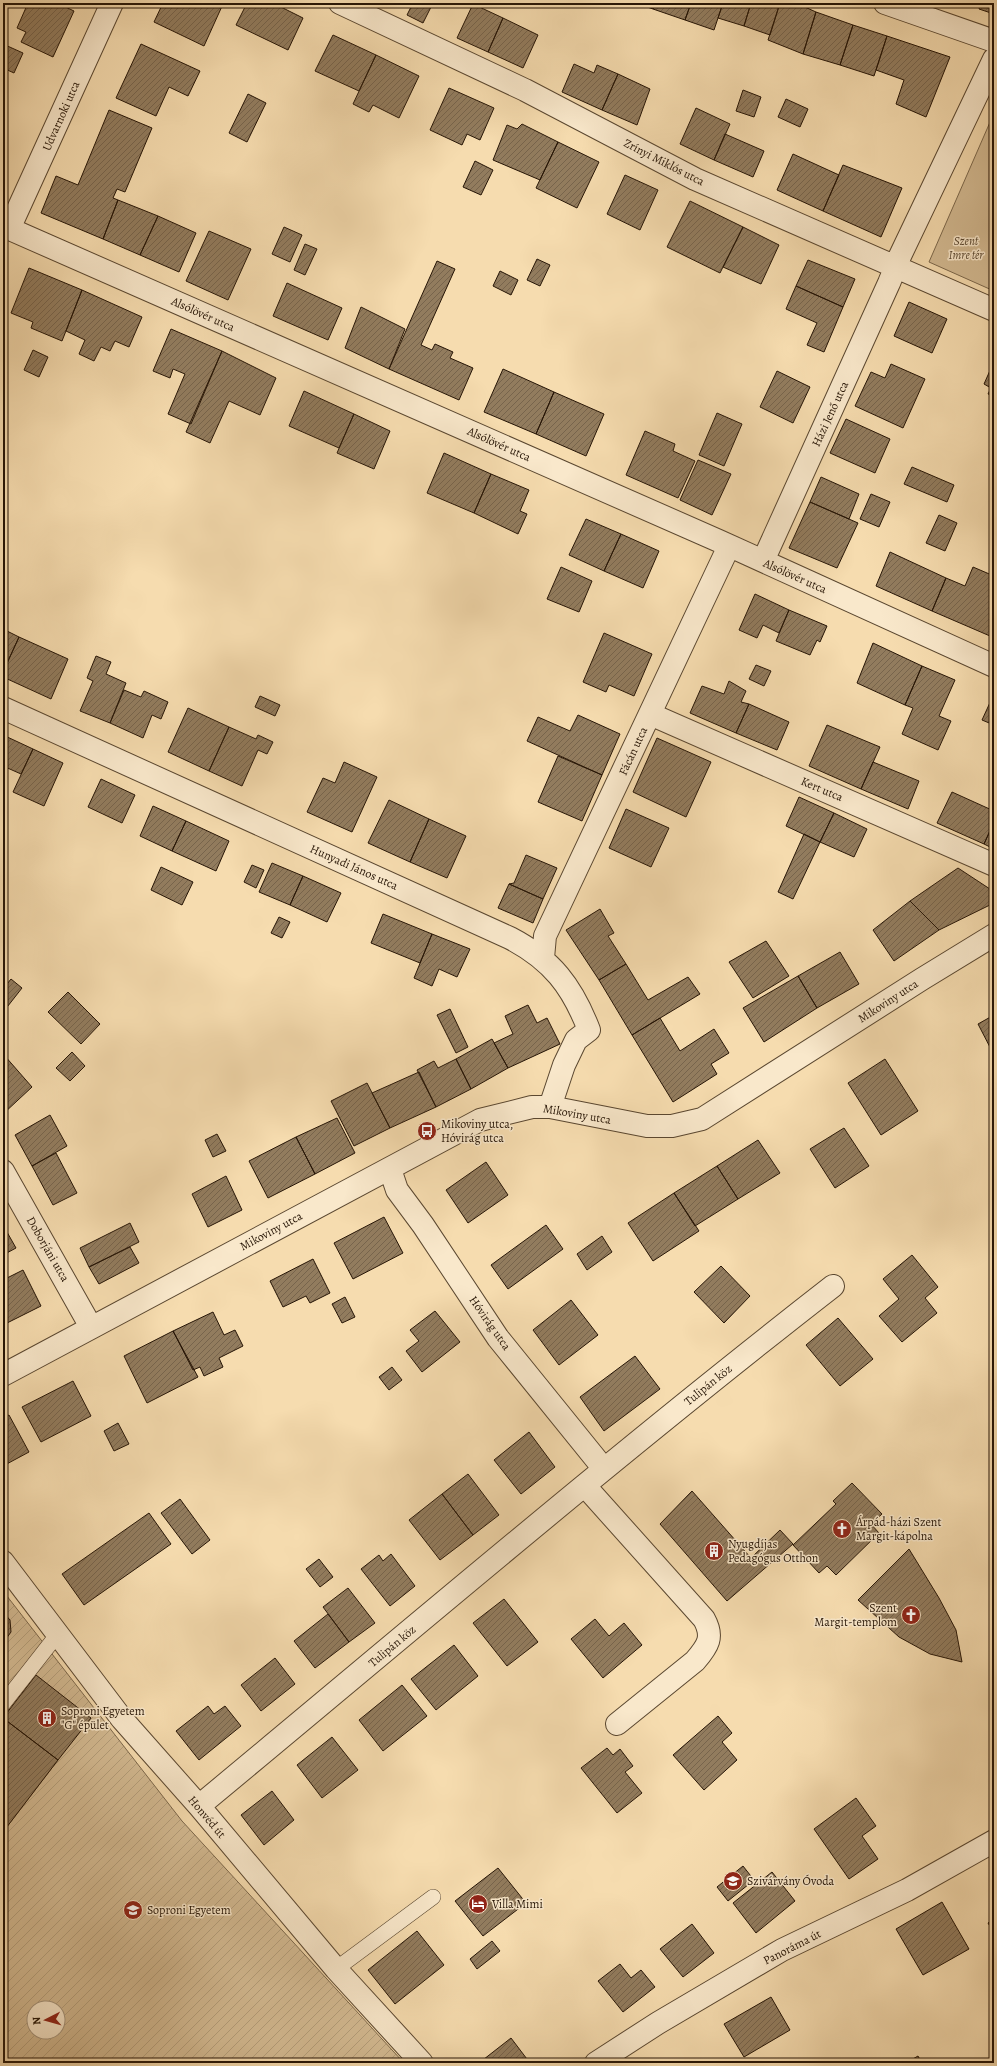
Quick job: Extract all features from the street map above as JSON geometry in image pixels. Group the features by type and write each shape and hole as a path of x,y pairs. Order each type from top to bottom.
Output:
{"street":[{"name":"Udvarnoki utca","path":"6,228 112,3"},
{"name":"Zrínyi Miklós utca","path":"340,3 525,90 695,179 994,310"},
{"path":"885,3 994,41"},
{"path":"895,266 994,59"},
{"name":"Alsólövér utca","path":"6,228 729,546 994,666"},
{"name":"Házi Jenő utca","path":"762,561 890,284 895,266"},
{"name":"Fácán utca","path":"543,958 545,936 729,546"},
{"name":"Hunyadi János utca","path":"3,708 510,938 531,949 543,958 567,986 580,1006 589,1030 576,1040 564,1065 550,1107"},
{"name":"Kert utca","path":"650,714 994,865"},
{"name":"Mikoviny utca","path":"3,1375 480,1120 532,1107 550,1107 647,1126 672,1126 702,1120 922,979 994,935"},
{"name":"Hóvirág utca","path":"390,1169 397,1190 423,1224 498,1338 604,1469"},
{"name":"Doborjáni utca","path":"3,1171 91,1327"},
{"name":"Tulipán köz","path":"199,1806 604,1469 833,1286"},
{"path":"585,1486 701,1615 709,1628 709,1639 705,1649 694,1660 617,1724"},
{"name":"Honvéd út","path":"3,1562 57,1635 122,1718 199,1806 336,1969 422,2063"},
{"name":"Panoráma út","path":"596,2063 658,2023 782,1950 907,1890 994,1841"}],"lane":[{"path":"3,1704 57,1635"},
{"path":"336,1969 433,1897"}],"green space":[{"name":"Szent Imre tér","path":"994,113 994,291 929,262"},
{"name":"Soproni Egyetem","path":"3,1591 182,1821 404,2063 3,2063 3,1832 58,1760 3,1718"}],"building":[{"path":"28,3 37,6 39,3 57,3 74,11 53,57 21,42 26,32 17,28"},
{"path":"163,3 223,4 204,46 154,22"},
{"path":"247,3 273,3 303,18 288,50 236,25"},
{"path":"413,3 433,3 423,23 407,15"},
{"path":"636,3 655,3 653,9"},
{"path":"655,3 691,3 685,20 653,9"},
{"path":"691,3 723,3 714,30 685,20"},
{"path":"723,3 751,3 744,26 718,18"},
{"path":"751,3 780,3 770,35 744,26"},
{"path":"780,3 796,3 816,12 803,54 768,40"},
{"path":"981,3 994,3 994,14 979,9"},
{"path":"473,4 503,18 488,52 457,38"},
{"path":"816,12 853,25 840,65 803,54"},
{"path":"503,18 538,35 523,68 488,52"},
{"path":"853,25 887,36 874,76 840,65"},
{"path":"333,35 376,55 359,91 315,71"},
{"path":"887,36 950,57 926,117 896,104 904,80 876,70"},
{"path":"3,44 23,53 14,73 3,68"},
{"path":"141,44 200,71 188,96 169,87 156,116 116,98"},
{"path":"376,55 419,76 399,118 373,105 369,112 353,104"},
{"path":"574,64 594,73 597,65 618,74 602,110 562,92"},
{"path":"618,74 650,89 637,125 602,110"},
{"path":"449,88 494,108 480,140 467,134 462,145 430,130"},
{"path":"743,90 761,97 754,117 736,111"},
{"path":"248,94 266,103 247,142 229,133"},
{"path":"786,99 808,109 800,127 778,117"},
{"path":"696,108 730,124 714,160 680,144"},
{"path":"109,110 152,128 125,192 117,189 113,198 118,200 103,239 41,213 56,176 78,185"},
{"path":"522,124 558,142 540,180 493,160 507,125 517,129"},
{"path":"725,134 764,151 753,177 714,160"},
{"path":"558,142 599,162 577,208 536,188"},
{"path":"793,154 839,175 823,211 777,190"},
{"path":"475,161 493,170 481,195 463,187"},
{"path":"843,165 902,188 881,237 823,211"},
{"path":"625,175 658,190 640,230 607,214"},
{"path":"118,200 158,216 140,255 103,239"},
{"path":"690,201 743,227 720,273 667,247"},
{"path":"158,216 196,233 179,272 140,255"},
{"path":"284,227 302,235 290,262 272,254"},
{"path":"743,227 779,245 761,284 723,267"},
{"path":"209,231 251,249 228,300 186,281"},
{"path":"305,244 317,249 305,275 294,270"},
{"path":"537,259 550,265 540,286 527,280"},
{"path":"808,260 855,279 843,307 796,286"},
{"path":"437,261 455,269 421,345 432,350 435,344 453,352 450,358 473,368 459,400 389,369"},
{"path":"29,268 82,290 62,341 31,328 33,322 11,313"},
{"path":"500,271 518,280 511,295 493,286"},
{"path":"287,283 342,308 328,340 273,316"},
{"path":"796,286 843,307 824,352 807,345 817,323 786,309"},
{"path":"82,290 142,317 129,347 115,341 110,351 101,347 94,361 79,354 85,340 66,331"},
{"path":"909,302 947,319 932,353 894,336"},
{"path":"361,307 405,329 389,369 345,348"},
{"path":"171,329 222,351 191,424 168,414 185,374 173,369 170,378 153,371"},
{"path":"33,350 48,357 39,377 24,370"},
{"path":"222,351 276,378 260,415 229,401 210,443 186,432"},
{"path":"891,364 925,379 903,428 855,406 871,372 885,378"},
{"path":"992,366 994,366 994,396 988,394 991,388 984,384"},
{"path":"503,369 554,392 536,434 484,412"},
{"path":"777,371 810,387 793,423 760,407"},
{"path":"304,391 354,414 339,448 289,426"},
{"path":"554,392 604,414 586,456 536,434"},
{"path":"717,413 742,424 724,466 699,455"},
{"path":"354,414 390,431 374,469 337,453"},
{"path":"846,419 890,439 875,473 830,453"},
{"path":"645,431 675,444 673,451 695,461 678,498 626,475"},
{"path":"444,453 491,474 474,513 427,493"},
{"path":"698,460 731,474 712,515 680,500"},
{"path":"912,467 954,485 947,502 904,484"},
{"path":"491,474 529,490 520,511 527,514 518,534 474,513"},
{"path":"821,477 859,494 849,519 810,502"},
{"path":"871,494 890,502 879,527 860,519"},
{"path":"810,502 858,523 837,568 789,548"},
{"path":"939,515 957,523 945,551 926,543"},
{"path":"586,519 621,534 604,571 569,555"},
{"path":"621,534 659,551 643,588 604,571"},
{"path":"890,552 946,578 932,611 876,586"},
{"path":"561,567 592,581 579,612 547,599"},
{"path":"973,567 994,576 994,625 990,636 932,611 946,578 965,586"},
{"path":"755,594 789,610 779,633 763,625 757,638 739,630"},
{"path":"789,610 827,626 820,642 817,640 810,655 776,641"},
{"path":"3,629 19,637 3,672"},
{"path":"604,633 652,654 634,696 609,685 606,692 583,682"},
{"path":"19,637 68,659 51,699 3,677 3,672"},
{"path":"873,643 922,666 905,705 857,683"},
{"path":"96,656 111,662 106,674 126,683 110,723 80,711 93,681 87,678"},
{"path":"756,665 771,671 764,686 749,679"},
{"path":"922,666 955,680 939,716 951,721 938,750 902,734 913,708 905,705"},
{"path":"729,681 746,691 741,702 749,704 736,733 690,713 702,686 724,694"},
{"path":"124,690 141,697 144,691 168,702 161,719 152,715 143,738 110,723"},
{"path":"260,696 280,705 275,716 255,707"},
{"path":"994,696 994,725 982,720"},
{"path":"749,704 789,722 777,750 736,733"},
{"path":"188,708 229,727 209,771 168,752"},
{"path":"578,715 620,734 602,775 527,741 538,717 570,731"},
{"path":"827,725 880,747 861,789 809,766"},
{"path":"229,727 256,739 258,735 273,742 267,754 258,750 242,786 209,771"},
{"path":"3,735 33,749 21,774 3,766"},
{"path":"657,738 711,762 686,817 633,792"},
{"path":"33,749 63,763 44,806 13,792"},
{"path":"558,756 602,775 582,821 538,802"},
{"path":"344,762 377,777 352,832 307,812 323,778 335,783"},
{"path":"873,762 919,781 908,809 861,789"},
{"path":"101,779 135,795 122,823 88,807"},
{"path":"952,792 994,811 994,822 984,844 937,823"},
{"path":"799,797 834,813 820,842 786,826"},
{"path":"389,800 429,819 410,862 368,843"},
{"path":"153,806 186,821 172,851 140,836"},
{"path":"626,809 669,828 651,867 609,848"},
{"path":"834,813 867,829 854,857 820,842"},
{"path":"429,819 466,836 447,878 410,862"},
{"path":"186,821 229,841 216,871 172,851"},
{"path":"994,822 994,849 984,844"},
{"path":"804,834 820,842 793,899 778,892"},
{"path":"526,855 557,868 543,899 509,884 514,883"},
{"path":"272,863 303,876 290,905 259,892"},
{"path":"252,865 264,870 256,888 244,882"},
{"path":"161,867 193,882 182,905 151,890"},
{"path":"958,868 993,891 994,903 939,930 910,901"},
{"path":"303,876 341,893 327,922 290,905"},
{"path":"509,884 543,899 533,923 498,908"},
{"path":"910,901 939,930 894,961 873,930"},
{"path":"600,909 614,933 608,936 626,964 599,980 566,930"},
{"path":"383,914 432,934 420,963 371,943"},
{"path":"279,917 290,922 282,938 271,933"},
{"path":"432,934 470,949 457,977 439,969 432,986 414,978"},
{"path":"766,941 789,976 753,998 729,962"},
{"path":"840,952 859,984 817,1008 798,976"},
{"path":"626,964 648,1000 688,977 700,994 632,1035 599,980"},
{"path":"798,976 817,1008 764,1042 743,1008"},
{"path":"11,979 22,988 4,1011 3,989"},
{"path":"68,992 100,1024 81,1044 48,1012"},
{"path":"528,1005 537,1023 547,1018 560,1044 508,1068 494,1043 513,1034 505,1016"},
{"path":"450,1009 468,1047 456,1053 437,1015"},
{"path":"994,1015 994,1053 993,1053 978,1024"},
{"path":"660,1018 680,1051 714,1029 729,1053 711,1064 717,1074 673,1102 632,1035"},
{"path":"492,1039 508,1068 471,1089 456,1059"},
{"path":"72,1052 85,1066 70,1081 56,1068"},
{"path":"4,1055 32,1087 3,1114 3,1056"},
{"path":"456,1059 471,1089 436,1107 417,1070 434,1061 438,1068"},
{"path":"885,1059 918,1111 881,1135 848,1083"},
{"path":"419,1072 436,1107 390,1128 372,1093"},
{"path":"367,1083 390,1128 354,1146 331,1101"},
{"path":"50,1115 67,1146 32,1166 15,1135"},
{"path":"337,1118 355,1153 315,1174 296,1137"},
{"path":"844,1128 869,1166 835,1188 810,1149"},
{"path":"217,1134 226,1151 213,1157 205,1140"},
{"path":"296,1137 315,1174 268,1198 249,1161"},
{"path":"758,1140 780,1173 738,1199 717,1166"},
{"path":"56,1153 77,1193 53,1205 32,1166"},
{"path":"486,1162 508,1195 468,1223 446,1190"},
{"path":"717,1166 738,1199 695,1226 674,1193"},
{"path":"226,1176 242,1210 208,1227 192,1194"},
{"path":"674,1193 699,1231 653,1261 628,1223"},
{"path":"384,1217 403,1253 353,1279 334,1243"},
{"path":"130,1223 139,1242 89,1267 80,1248"},
{"path":"3,1225 16,1248 3,1255"},
{"path":"546,1225 563,1249 508,1289 491,1265"},
{"path":"602,1236 612,1252 587,1270 577,1254"},
{"path":"130,1247 139,1263 99,1284 89,1267"},
{"path":"912,1255 938,1287 925,1298 937,1313 902,1342 879,1316 899,1299 883,1279"},
{"path":"313,1259 330,1293 310,1303 306,1296 283,1307 270,1281"},
{"path":"721,1266 750,1296 724,1323 694,1292"},
{"path":"23,1270 41,1306 5,1324 3,1319 3,1280"},
{"path":"345,1297 355,1317 342,1323 332,1304"},
{"path":"571,1300 598,1335 559,1365 533,1330"},
{"path":"435,1311 460,1342 422,1372 406,1351 419,1341 410,1330"},
{"path":"213,1312 224,1335 235,1330 243,1346 219,1358 223,1367 204,1376 200,1367 193,1370 173,1331"},
{"path":"838,1318 873,1359 840,1386 806,1345"},
{"path":"173,1331 198,1377 147,1403 124,1356"},
{"path":"635,1356 660,1389 604,1431 580,1397"},
{"path":"392,1367 402,1380 389,1390 379,1377"},
{"path":"73,1381 91,1416 41,1442 22,1407"},
{"path":"9,1415 29,1452 3,1466 3,1418"},
{"path":"118,1423 129,1444 114,1451 104,1431"},
{"path":"529,1432 555,1467 521,1494 494,1460"},
{"path":"468,1474 499,1515 473,1535 442,1494"},
{"name":"Árpád-házi Szent Margit-kápolna","path":"852,1483 882,1514 871,1524 879,1533 836,1575 827,1566 819,1573 793,1545 836,1504 833,1501"},
{"name":"Nyugdíjas Pedagógus Otthon","path":"692,1491 751,1558 780,1530 793,1544 727,1601 660,1524"},
{"path":"442,1494 473,1535 440,1560 409,1520"},
{"path":"180,1499 210,1540 192,1554 161,1513"},
{"path":"149,1513 171,1544 84,1605 62,1574"},
{"name":"Szent Margit-templom","path":"909,1549 939,1598 956,1630 962,1662 930,1654 899,1637 858,1600"},
{"path":"391,1554 415,1586 390,1606 361,1569 379,1555 383,1561"},
{"path":"319,1559 333,1577 320,1587 306,1569"},
{"path":"348,1588 375,1623 349,1642 323,1607"},
{"path":"504,1599 538,1642 507,1666 473,1623"},
{"path":"3,1612 10,1620 11,1632 3,1643"},
{"path":"328,1614 349,1642 315,1668 294,1641"},
{"path":"595,1619 609,1636 624,1623 642,1645 603,1678 571,1639"},
{"path":"454,1645 478,1676 436,1710 411,1679"},
{"path":"275,1658 295,1684 261,1711 241,1685"},
{"name":"Soproni Egyetem \"G\" épület","path":"36,1675 91,1718 58,1760 3,1718"},
{"path":"402,1685 427,1716 383,1751 359,1720"},
{"path":"208,1706 214,1714 225,1706 241,1726 199,1760 176,1731"},
{"path":"718,1716 732,1733 722,1742 737,1760 704,1790 673,1755"},
{"path":"3,1718 58,1760 3,1832"},
{"path":"332,1737 358,1770 322,1798 297,1765"},
{"path":"607,1748 613,1755 620,1749 633,1766 625,1772 642,1793 617,1813 581,1768"},
{"path":"272,1791 294,1820 264,1845 241,1815"},
{"path":"856,1798 876,1826 862,1836 878,1859 849,1879 814,1829"},
{"path":"743,1866 754,1880 728,1901 717,1887"},
{"path":"498,1868 526,1903 483,1936 455,1901"},
{"path":"772,1872 795,1901 756,1933 733,1903"},
{"path":"942,1902 969,1949 923,1975 896,1929"},
{"path":"994,1919 994,1933 988,1923"},
{"path":"692,1924 714,1953 683,1977 660,1949"},
{"path":"417,1931 444,1965 395,2004 368,1970"},
{"path":"492,1941 500,1951 477,1969 470,1959"},
{"path":"620,1964 631,1978 641,1970 655,1987 623,2012 598,1981"},
{"path":"771,1997 790,2030 744,2057 724,2024"},
{"path":"511,2038 530,2063 479,2063"},
{"path":"918,2056 922,2063 906,2063"}],"place":[{"name":"Mikoviny utca, Hóvirág utca","path":"427,1131"},
{"name":"Árpád-házi Szent Margit-kápolna","path":"842,1529"},
{"name":"Nyugdíjas Pedagógus Otthon","path":"714,1551"},
{"name":"Szent Margit-templom","path":"911,1615"},
{"name":"Soproni Egyetem \"G\" épület","path":"47,1718"},
{"name":"Szivárvány Óvoda","path":"733,1881"},
{"name":"Villa Mimi","path":"478,1904"},
{"name":"Soproni Egyetem","path":"133,1910"}]}
